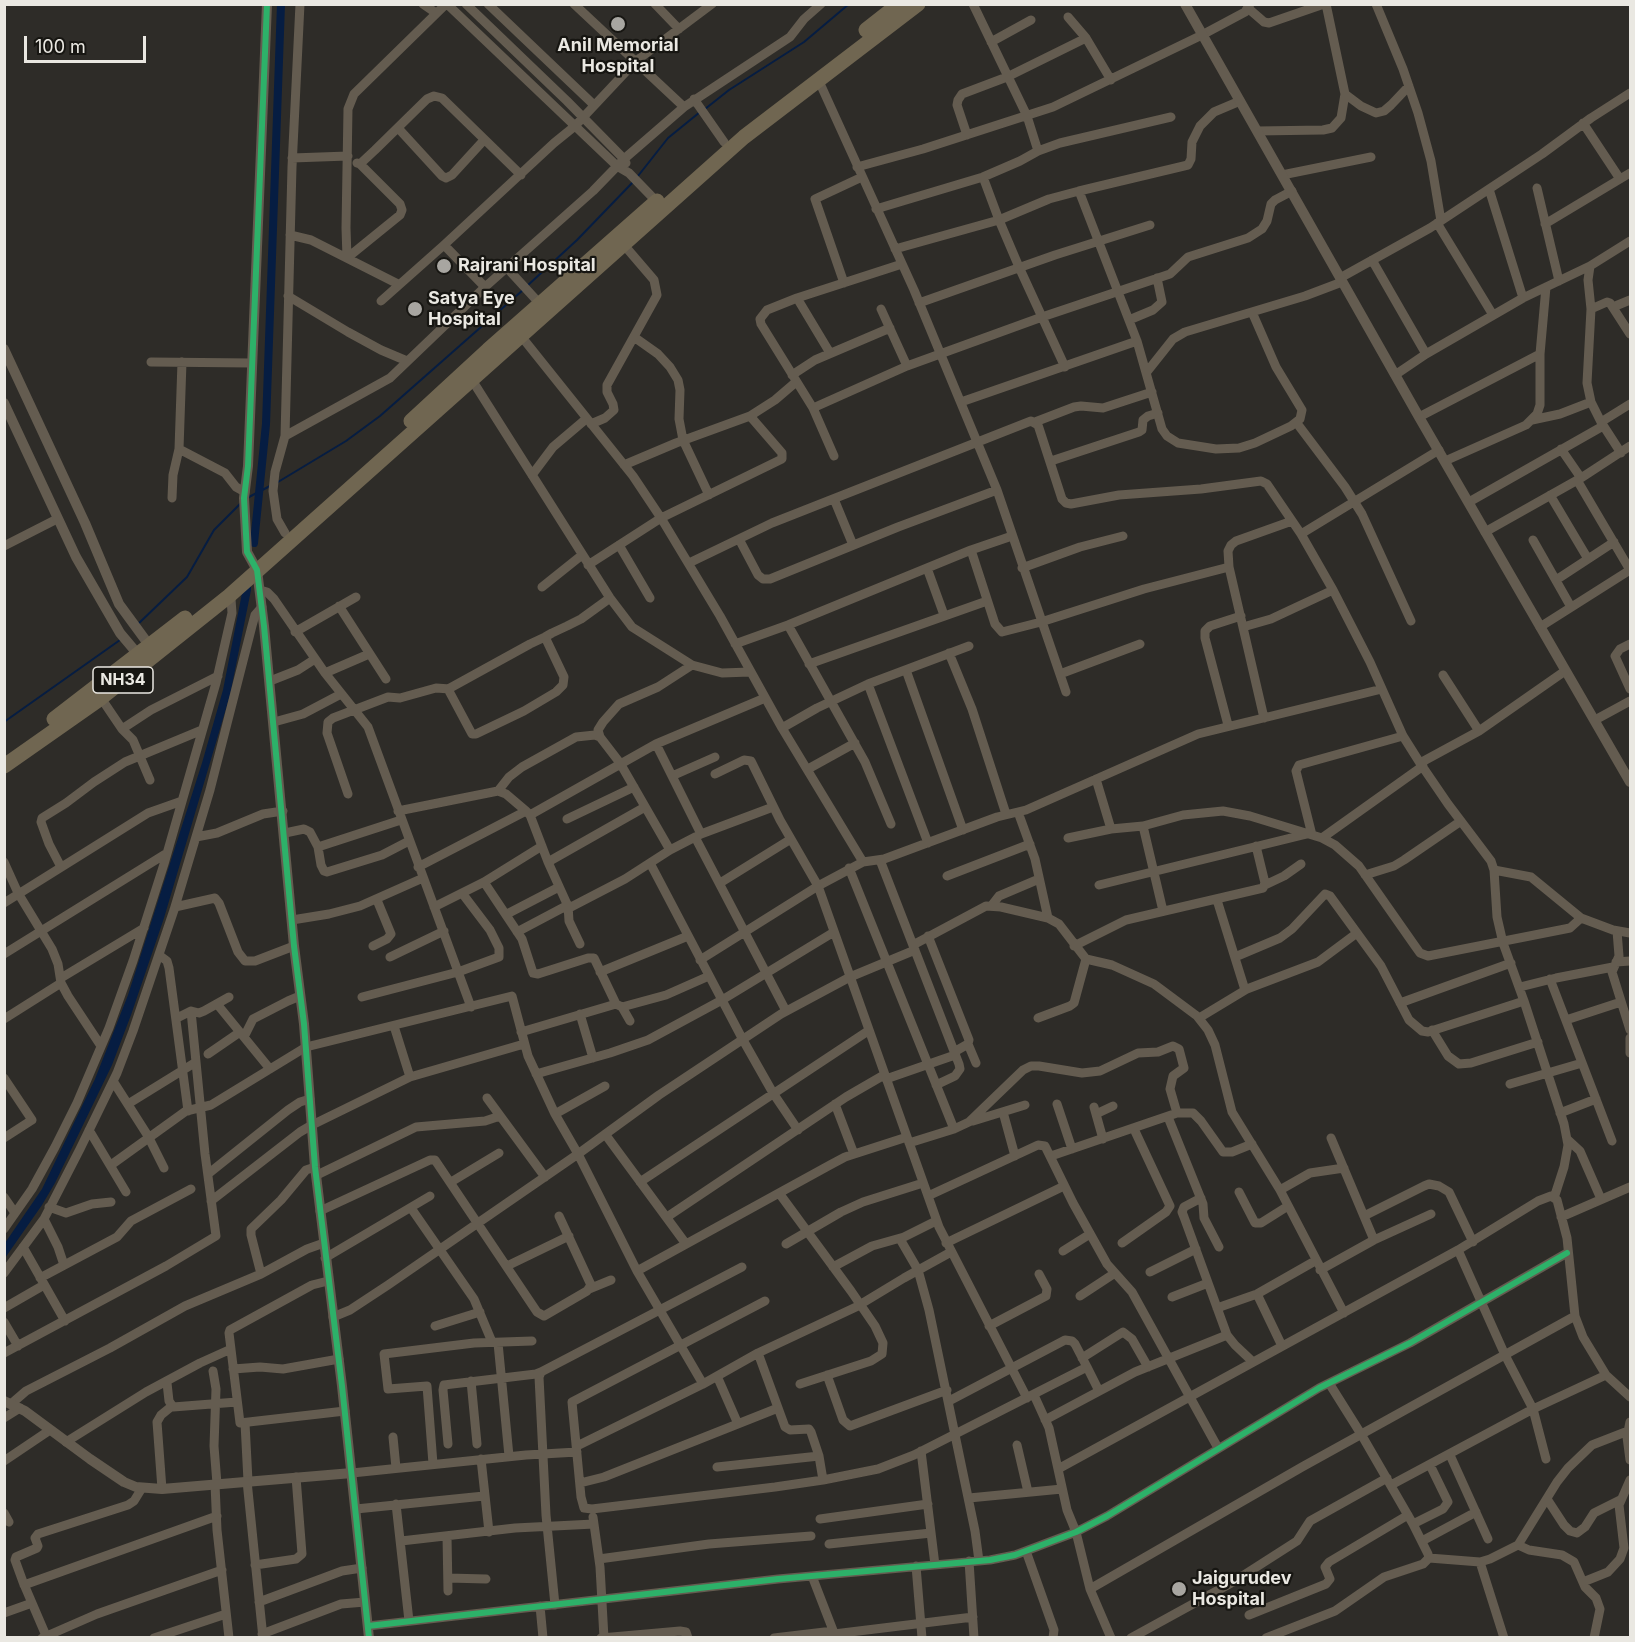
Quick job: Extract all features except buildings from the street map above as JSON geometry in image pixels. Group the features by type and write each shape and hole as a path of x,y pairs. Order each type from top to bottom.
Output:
{"highway":[{"name":"NH34","path":"242,578 285,533 531,294 652,196 899,4"},
{"name":"NH34","path":"4,753 53,720 143,649 242,578 472,380 744,137 918,4"},
{"name":"NH34","path":"4,766 101,698 143,649"}],"street":[{"path":"4,1229 56,1147 101,1046 144,928 167,854 218,676 232,614 231,600 242,578 247,552 244,495 252,363 267,4"},
{"path":"285,533 277,519 273,491 275,472 285,436 292,158 300,4"},
{"path":"423,4 436,13"},
{"path":"348,258 346,228 348,109 354,94 446,4 617,166 629,172 652,196"},
{"path":"466,4 624,159 629,172"},
{"path":"488,4 594,105"},
{"path":"574,4 684,106"},
{"path":"655,4 679,29"},
{"path":"381,301 521,175 554,142 575,126 636,61 712,4"},
{"path":"973,4 1027,116 1038,151"},
{"path":"1185,4 1419,417 1630,782"},
{"path":"857,167 1027,116 1078,96 1202,35 1250,7 1264,22 1269,23 1325,4 1345,94 1341,118 1332,128 1323,130 1257,131"},
{"path":"1376,4 1409,86 1431,161 1439,222 1493,315"},
{"path":"285,436 390,378 484,288 684,106 790,37 815,6"},
{"path":"1068,17 1086,38 1111,80"},
{"path":"991,42 1031,20"},
{"path":"967,135 957,105 959,97 1007,77 1086,38"},
{"path":"818,79 902,264 978,443 997,490 1066,692"},
{"path":"1345,94 1361,106 1376,113 1384,111 1409,86"},
{"path":"1146,373 1173,339 1185,332 1252,312 1341,280 1439,222 1583,123 1630,94"},
{"path":"360,164 427,99 434,96 442,98 521,175"},
{"path":"694,99 723,142"},
{"path":"895,249 999,220 1048,199 1188,165 1191,159 1192,142 1200,126 1214,112 1240,101"},
{"path":"876,209 983,177 1060,143 1172,117"},
{"path":"1583,123 1620,179"},
{"path":"398,128 441,176 446,178 452,175 484,140"},
{"path":"1282,175 1371,157"},
{"path":"292,158 348,160 360,164 400,204 402,210 400,215 348,258"},
{"path":"1545,224 1630,173"},
{"path":"844,283 815,199 861,177"},
{"path":"983,177 1018,267 1065,367"},
{"path":"1537,188 1559,281"},
{"path":"1489,189 1523,298"},
{"path":"1079,191 1137,341 1162,429 1172,441 1216,449 1239,448 1255,443 1300,419 1302,410 1276,367 1252,312"},
{"path":"813,408 907,366 1157,278 1176,269 1188,257 1256,235 1266,221 1271,204 1292,191"},
{"path":"919,303 1018,267 1150,225"},
{"path":"290,235 311,240 398,284"},
{"path":"1395,375 1493,315 1590,266 1630,241"},
{"path":"444,245 484,288"},
{"path":"532,476 553,447 589,422 605,418 614,410 606,392 607,385 655,301 656,287 654,280 624,245"},
{"path":"1372,260 1426,354"},
{"path":"834,456 813,408 760,319 767,310 797,298 902,264"},
{"path":"1590,266 1588,286 1591,309 1587,383 1591,402 1621,453"},
{"path":"507,268 531,294"},
{"path":"1129,320 1153,310 1162,302 1157,278"},
{"path":"1532,420 1540,405 1540,354 1546,287"},
{"path":"288,296 348,332 407,361"},
{"path":"797,298 830,353"},
{"path":"1613,307 1630,300"},
{"path":"1591,309 1607,302 1613,307 1630,334"},
{"path":"881,309 907,366"},
{"path":"624,465 683,440 750,416 774,400 794,378 830,353 890,328"},
{"path":"521,336 624,465 662,518 782,728 863,862"},
{"path":"634,337 658,354 678,380 679,419 683,440 709,495"},
{"path":"961,402 1137,341"},
{"path":"4,349 119,604 143,649"},
{"path":"1419,417 1540,354"},
{"path":"151,362 252,363"},
{"path":"172,498 173,475 179,449 182,362"},
{"path":"472,380 588,565 632,627 692,665 722,673 750,672"},
{"path":"688,563 772,523 1031,421 1035,422 1074,407 1102,408 1152,392"},
{"path":"1445,461 1532,420 1560,414 1591,402"},
{"path":"1468,502 1561,449 1630,404"},
{"path":"6,409 76,557 120,633 143,649"},
{"path":"1051,461 1139,432 1142,430 1143,420 1158,413"},
{"path":"588,565 662,518 782,459 782,453 750,416"},
{"path":"1035,422 1051,461 1062,499 1066,503 1119,495 1201,489 1261,481 1267,484 1301,534 1333,590 1382,688 1403,736 1491,861 1494,870 1497,917 1503,943 1538,1042 1567,1139 1567,1157 1554,1197"},
{"path":"1296,422 1354,501 1369,527 1411,621"},
{"path":"1485,532 1579,479 1630,446"},
{"path":"179,449 225,473 244,495"},
{"path":"1540,627 1630,570 1561,449"},
{"path":"1301,534 1439,450"},
{"path":"739,539 758,575 763,579 770,579 997,490"},
{"path":"1550,495 1588,559"},
{"path":"834,499 853,545"},
{"path":"4,546 57,519"},
{"path":"1264,718 1229,567 1228,551 1236,542 1292,521"},
{"path":"735,644 788,626 971,550 1012,536"},
{"path":"1022,568 1080,547 1123,536"},
{"path":"1533,540 1571,607"},
{"path":"1556,580 1614,542"},
{"path":"619,545 650,598"},
{"path":"971,550 994,624 999,631 1041,622 1144,589 1229,567"},
{"path":"542,587 582,555"},
{"path":"927,568 944,615"},
{"path":"242,578 273,598 325,673 368,727 471,1007"},
{"path":"260,590 283,811 294,946 306,1047 320,1211 345,1411 368,1632 409,1621 812,1576 974,1561 1026,1551 1076,1532 1107,1516 1329,1383 1410,1343 1567,1252"},
{"path":"1243,627 1271,619 1333,590"},
{"path":"295,632 356,597"},
{"path":"348,794 326,726 333,718 387,697 400,698 436,688 450,689 581,619 610,598"},
{"path":"809,664 987,601"},
{"path":"339,606 386,679"},
{"path":"4,1273 44,1219 113,1081 133,1031 196,837 255,615 262,607"},
{"path":"1228,725 1205,631 1209,626 1241,616"},
{"path":"788,626 855,743 874,780 891,824"},
{"path":"450,689 473,735 524,711 561,689 565,682 545,637"},
{"path":"1060,674 1140,644"},
{"path":"1630,644 1620,649 1615,656 1630,689"},
{"path":"782,728 830,701 868,684 969,646"},
{"path":"325,673 369,654"},
{"path":"949,654 972,709 1006,814"},
{"path":"270,681 298,670 315,659"},
{"path":"670,850 620,763 600,737 598,730 619,704 658,687 692,665"},
{"path":"906,670 963,830"},
{"path":"1099,885 1256,846 1314,836 1422,765 1479,731 1565,670"},
{"path":"1443,675 1479,731"},
{"path":"122,729 151,710 218,676"},
{"path":"868,684 928,843"},
{"path":"700,960 818,886 863,862 880,860 1006,814 1018,812 1198,734 1382,688"},
{"path":"274,722 303,714 341,694"},
{"path":"101,698 122,729 133,740 150,780"},
{"path":"418,867 528,813 656,744 765,698"},
{"path":"1595,720 1630,701"},
{"path":"61,867 49,844 41,822 42,818 109,772 202,730"},
{"path":"498,791 515,772 576,737 590,735 600,737"},
{"path":"1314,836 1296,771 1299,765 1403,736"},
{"path":"808,769 855,743"},
{"path":"656,744 720,883 786,1011"},
{"path":"672,776 715,757"},
{"path":"715,774 744,760 751,761 773,807 818,886 936,1221 1012,1368 1046,1420 1067,1510 1076,1532 1090,1589 1111,1638"},
{"path":"1096,779 1112,829"},
{"path":"567,819 634,787"},
{"path":"318,847 399,815 498,791 506,794 528,813 568,905 569,921 580,944"},
{"path":"4,903 148,813 182,801"},
{"path":"548,862 645,807"},
{"path":"517,932 568,905 571,907 576,905 698,836 773,807"},
{"path":"196,837 217,833 263,814 283,811"},
{"path":"1068,838 1112,829 1143,826 1184,815 1223,811 1250,816 1314,836 1345,853 1365,875 1414,946 1424,956 1503,943 1570,928 1581,918"},
{"path":"1018,812 1040,879 1048,918"},
{"path":"1365,875 1394,866 1461,821"},
{"path":"1143,826 1163,911"},
{"path":"285,833 308,830 318,847 321,865 327,872 382,855 409,841"},
{"path":"720,883 792,839"},
{"path":"947,876 1030,844"},
{"path":"434,907 484,882 542,846"},
{"path":"1256,846 1264,885"},
{"path":"4,954 167,854"},
{"path":"880,860 960,1069 958,1073 936,1085"},
{"path":"4,862 18,893 52,949 61,981 101,1046"},
{"path":"650,863 743,1040 773,1093 798,1130"},
{"path":"1074,946 1126,920 1260,889 1301,864"},
{"path":"849,868 954,1129"},
{"path":"1494,870 1531,877 1581,918 1617,931 1630,933"},
{"path":"292,920 329,914 377,900 423,878"},
{"path":"992,905 999,896 1040,879"},
{"path":"484,882 517,932 534,974 588,958 595,960 630,1021"},
{"path":"507,914 559,887"},
{"path":"362,997 458,972 500,955 490,930 462,893"},
{"path":"1235,957 1280,938 1292,929 1325,894 1330,896 1381,966 1409,1020 1422,1031 1432,1030 1524,1001"},
{"path":"175,907 215,898 238,952 245,961 255,961 294,946"},
{"path":"373,946 387,939 391,934 377,900"},
{"path":"1217,900 1245,990"},
{"path":"333,1317 350,1310 545,1177 659,1095 786,1011 914,947 928,936 982,907 992,905 1048,918 1059,924 1086,959 1112,965 1154,984 1199,1018 1215,1045 1232,1112 1280,1190 1344,1313"},
{"path":"4,1019 144,928"},
{"path":"390,957 444,931"},
{"path":"1617,931 1619,956 1612,972 1630,1030"},
{"path":"536,1074 648,1040 722,1000 834,932"},
{"path":"1199,1018 1245,990 1318,962 1357,933"},
{"path":"600,972 688,936"},
{"path":"928,936 976,1063"},
{"path":"4,1353 166,1266 216,1236 196,1062 167,961 159,955"},
{"path":"1038,1018 1074,1003 1086,959"},
{"path":"1520,987 1630,961"},
{"path":"1400,1003 1511,963"},
{"path":"521,1032 580,1014 666,995 709,976"},
{"path":"1550,979 1612,1141"},
{"path":"208,1054 242,1034 256,1017 300,996"},
{"path":"111,1165 148,1136 188,1111 211,1105 306,1047 512,996 524,1044 555,1114 578,1154 637,1271 703,1384"},
{"path":"183,1015 202,1012 229,997"},
{"path":"1566,1020 1622,1002"},
{"path":"218,1004 270,1069"},
{"path":"580,1014 593,1058"},
{"path":"183,1015 183,1070 188,1111"},
{"path":"394,1026 410,1077"},
{"path":"1432,1030 1448,1056 1459,1064 1471,1063 1538,1042"},
{"path":"640,1182 868,1031"},
{"path":"1630,1038 1630,1053"},
{"path":"211,1201 312,1125 410,1077 524,1044"},
{"path":"667,1217 835,1104 885,1077 929,1065 968,1044"},
{"path":"969,1122 1023,1070 1031,1066 1082,1073 1100,1071 1138,1053 1158,1052 1173,1046 1179,1048 1184,1067 1176,1072 1171,1080 1172,1115 1201,1198 1204,1218 1219,1247"},
{"path":"128,1104 196,1062"},
{"path":"1510,1084 1582,1063"},
{"path":"4,1138 32,1120 6,1081"},
{"path":"113,1081 148,1136 164,1168"},
{"path":"555,1114 605,1086"},
{"path":"487,1098 545,1177"},
{"path":"208,1174 288,1110 310,1099"},
{"path":"1560,1113 1596,1099"},
{"path":"835,1104 854,1154"},
{"path":"1057,1104 1072,1149"},
{"path":"637,1271 830,1164 854,1154 954,1129 969,1122 1025,1105"},
{"path":"1103,1138 1095,1111 1113,1106"},
{"path":"1003,1112 1015,1156"},
{"path":"1051,1156 1172,1115 1193,1113 1223,1152 1232,1152 1251,1144"},
{"path":"261,1274 251,1228 281,1200 306,1170 316,1171 416,1127 485,1121 500,1116"},
{"path":"1122,1243 1166,1212 1170,1206 1134,1129"},
{"path":"89,1130 126,1192"},
{"path":"605,1134 686,1244"},
{"path":"1331,1138 1374,1240"},
{"path":"1567,1139 1580,1151 1601,1200"},
{"path":"928,1196 1042,1144 1045,1146 1107,1264 1132,1292 1218,1448"},
{"path":"451,1182 499,1153"},
{"path":"320,1211 430,1160 436,1161 540,1316 546,1315 589,1289 599,1287 610,1280"},
{"path":"1280,1190 1310,1173 1344,1168"},
{"path":"786,1244 862,1202 923,1183"},
{"path":"1364,1216 1424,1186 1429,1184 1439,1186 1449,1192 1473,1242"},
{"path":"12,1404 124,1482 142,1488 162,1489 352,1473 509,1456 544,1455 577,1449 758,1353 860,1305 918,1270 949,1248 1064,1186"},
{"path":"1562,1216 1630,1187"},
{"path":"4,1308 64,1265 117,1237 131,1221 190,1188"},
{"path":"1239,1192 1256,1223 1261,1223 1288,1206"},
{"path":"779,1193 875,1326 883,1343 882,1354 871,1361 800,1384"},
{"path":"325,1258 430,1196"},
{"path":"4,1197 15,1213"},
{"path":"1554,1197 1557,1200 1567,1238 1575,1316 1582,1336 1606,1375 1630,1397"},
{"path":"1058,1469 1473,1242 1538,1200 1554,1197"},
{"path":"1201,1198 1184,1207 1182,1212 1227,1335 1253,1362"},
{"path":"50,1207 66,1213 92,1204 111,1202"},
{"path":"411,1208 468,1288 495,1342 509,1456"},
{"path":"1320,1270 1374,1240 1431,1214"},
{"path":"559,1216 590,1281 589,1289"},
{"path":"44,1219 64,1265"},
{"path":"833,1267 879,1243 900,1239 936,1221"},
{"path":"1063,1251 1090,1234"},
{"path":"507,1266 569,1236"},
{"path":"900,1239 918,1270 929,1310 969,1498 975,1531 974,1638"},
{"path":"4,1418 12,1404 26,1391 185,1306 261,1274 324,1243"},
{"path":"23,1247 65,1321"},
{"path":"1150,1272 1196,1249"},
{"path":"1458,1250 1505,1355 1533,1409 1546,1459"},
{"path":"1217,1308 1257,1294 1315,1261"},
{"path":"532,1341 495,1342 384,1354 388,1389 536,1374 742,1267"},
{"path":"1080,1296 1115,1273"},
{"path":"989,1326 1046,1296 1047,1289 1039,1274"},
{"path":"328,1281 312,1285 232,1327 229,1333 237,1402 240,1423 345,1411"},
{"path":"1172,1298 1208,1283"},
{"path":"1257,1294 1282,1346"},
{"path":"765,1301 572,1402 582,1506 592,1509 823,1480 878,1469 921,1451 1031,1396 1084,1362 1123,1332 1129,1334 1148,1367"},
{"path":"435,1326 480,1312"},
{"path":"1090,1589 1361,1434 1575,1316"},
{"path":"4,1322 18,1346"},
{"path":"1046,1420 1148,1367 1227,1335"},
{"path":"949,1401 1069,1340 1075,1344 1099,1391"},
{"path":"66,1442 146,1392 231,1349"},
{"path":"758,1353 787,1429 809,1429 811,1431 819,1456 823,1480"},
{"path":"233,1369 260,1367 284,1369 339,1359"},
{"path":"213,1371 216,1389 214,1446 217,1516 229,1638"},
{"path":"541,1372 539,1377 555,1605"},
{"path":"826,1375 843,1420 850,1426 946,1390"},
{"path":"1131,1638 1233,1582 1297,1541 1310,1521 1389,1482 1430,1465 1533,1409 1606,1375"},
{"path":"717,1376 738,1424"},
{"path":"471,1381 477,1444"},
{"path":"167,1383 169,1401 176,1408 237,1402"},
{"path":"1329,1383 1408,1515 1429,1558"},
{"path":"425,1385 433,1464"},
{"path":"444,1385 448,1444"},
{"path":"162,1489 157,1422 161,1415 172,1406"},
{"path":"580,1484 604,1477 778,1408"},
{"path":"245,1422 255,1565 263,1636 341,1604 365,1602"},
{"path":"1429,1558 1480,1562 1490,1560 1518,1545 1564,1473 1589,1447 1629,1427 1630,1460"},
{"path":"4,1461 50,1430"},
{"path":"393,1437 396,1468"},
{"path":"1017,1445 1028,1492"},
{"path":"921,1451 935,1564"},
{"path":"1450,1455 1488,1539"},
{"path":"717,1467 819,1456"},
{"path":"481,1460 489,1532"},
{"path":"1413,1524 1443,1509 1448,1502 1430,1465"},
{"path":"255,1565 296,1559 302,1554 296,1477"},
{"path":"1583,1582 1608,1572 1620,1559 1624,1548 1618,1509 1630,1480"},
{"path":"4,1563 37,1548 35,1538 38,1534 128,1505 142,1488"},
{"path":"969,1498 1062,1489"},
{"path":"356,1509 484,1496"},
{"path":"1547,1499 1564,1525 1570,1531 1577,1533 1585,1527 1597,1510 1620,1500"},
{"path":"396,1504 409,1621"},
{"path":"820,1519 928,1504"},
{"path":"592,1509 599,1559 603,1637 680,1631 686,1632 688,1637"},
{"path":"1422,1541 1476,1512"},
{"path":"4,1513 9,1522"},
{"path":"1249,1615 1326,1584 1330,1579 1326,1564 1408,1515"},
{"path":"24,1586 217,1516"},
{"path":"401,1541 548,1526 594,1524"},
{"path":"830,1544 931,1533"},
{"path":"447,1536 448,1591"},
{"path":"599,1559 709,1544 811,1536"},
{"path":"1518,1545 1529,1550 1567,1557 1574,1562 1587,1590 1596,1598 1600,1610 1594,1638"},
{"path":"1026,1551 1054,1630 1053,1638"},
{"path":"1266,1638 1289,1633 1335,1611 1372,1583 1424,1564 1429,1558"},
{"path":"15,1559 45,1637 97,1614 222,1570"},
{"path":"1480,1562 1504,1638"},
{"path":"916,1566 922,1638"},
{"path":"259,1602 342,1571 362,1568"},
{"path":"812,1576 834,1634"},
{"path":"448,1578 486,1579"},
{"path":"4,1613 32,1603"},
{"path":"540,1606 543,1638"},
{"path":"154,1638 226,1614"},
{"path":"774,1638 834,1634 973,1617"}],"water":[{"path":"251,583 230,695 164,918 131,1015 112,1065 55,1183 5,1258 5,1243 42,1189 95,1079 128,995 223,690 243,588"}],"waterway":[{"path":"254,543 266,424 281,4"},
{"path":"705,109 729,90 804,42 849,4"},
{"path":"638,176 668,138 700,112"},
{"path":"527,286 577,240 634,181"},
{"path":"278,482 346,441 380,416 523,290"},
{"path":"249,497 270,486"},
{"path":"137,625 187,577 214,530 240,504"},
{"path":"4,722 120,640"}],"cycle path":[{"path":"267,4 248,466 244,498 247,552 257,570 264,626 294,946 304,1024 315,1167 342,1386 369,1638"},
{"path":"368,1626 778,1579 990,1560 1015,1555 1076,1532 1107,1516 1319,1388 1410,1343 1567,1253"}],"place":[{"name":"Anil Memorial Hospital","path":"618,24"},
{"name":"Rajrani Hospital","path":"444,266"},
{"name":"Satya Eye Hospital","path":"415,309"},
{"name":"Jaigurudev Hospital","path":"1179,1589"}]}
